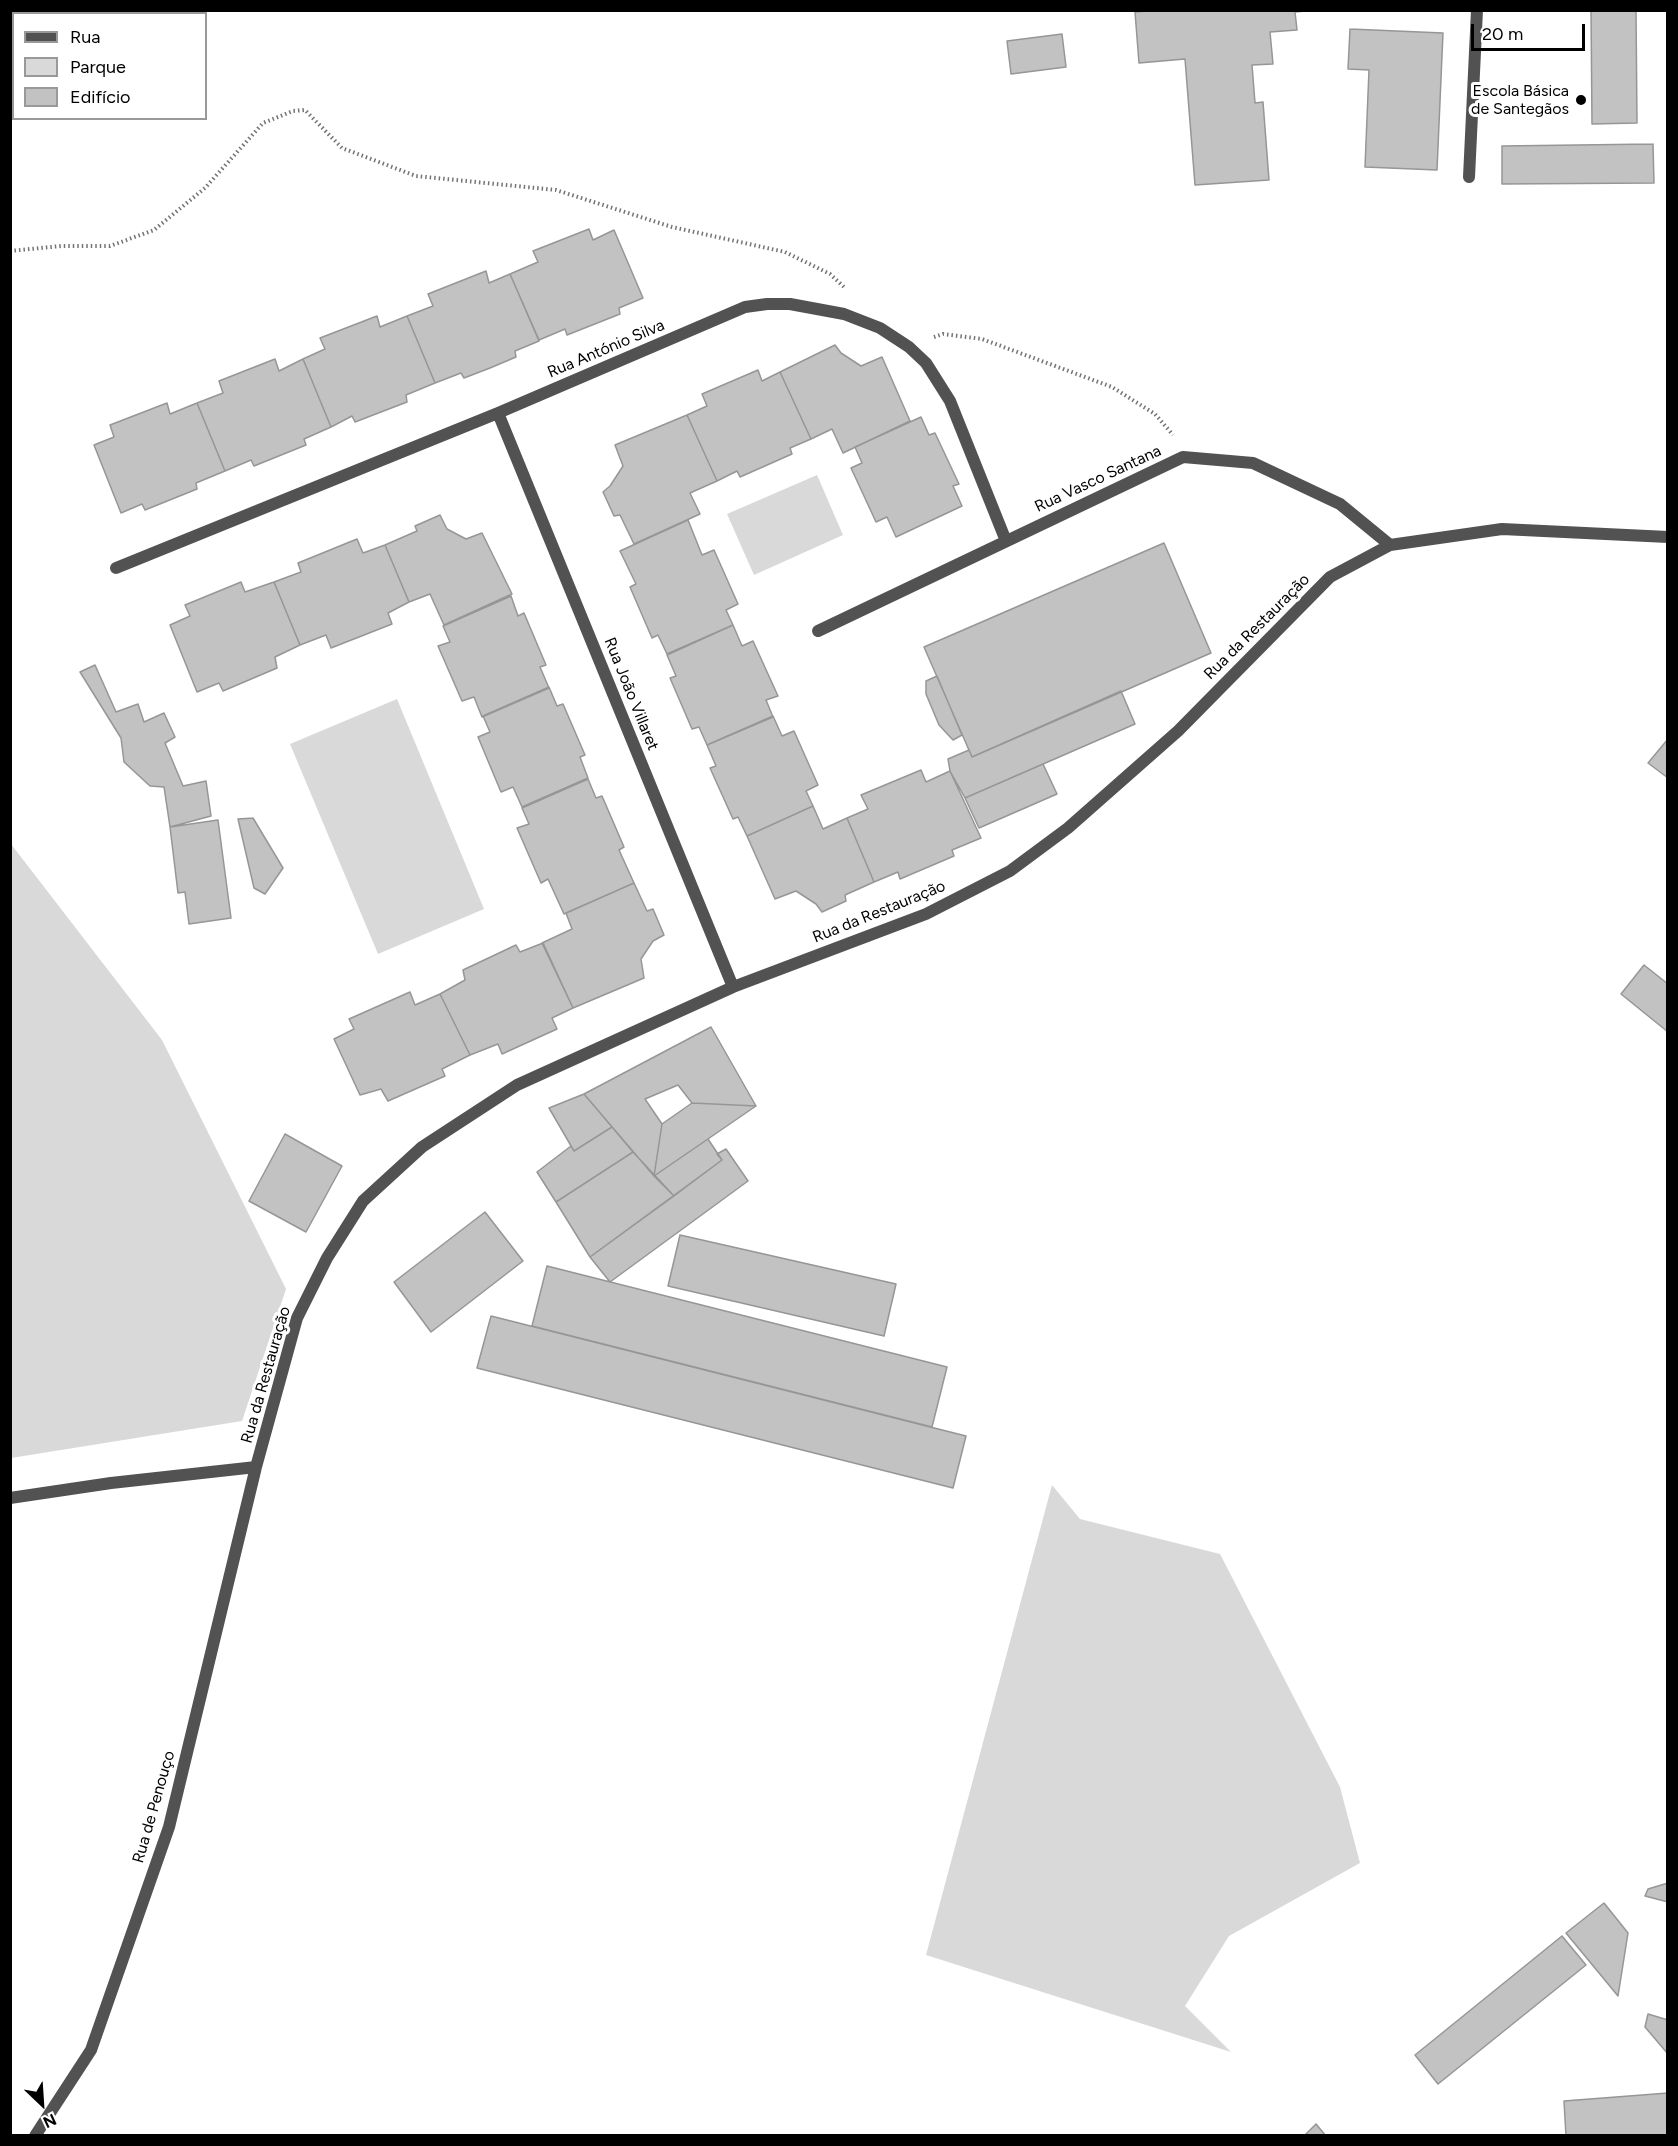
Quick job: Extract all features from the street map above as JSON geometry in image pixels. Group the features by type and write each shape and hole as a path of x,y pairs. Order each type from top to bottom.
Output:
{"street":[{"path":"1469,177 1477,10"},
{"name":"Rua António Silva","path":"116,568 498,413 746,307 790,304 844,314 880,328 909,347 926,363 950,401 1006,541"},
{"name":"Rua João Villaret","path":"498,413 733,987"},
{"name":"Rua Vasco Santana","path":"818,631 1183,457 1253,463 1340,504 1390,545"},
{"name":"Rua da Restauração","path":"256,1467 297,1318 327,1258 363,1201 422,1147 496,1097 733,987 926,914 1010,871 1068,828 1178,731 1330,577 1390,545 1502,529 1668,537"},
{"path":"10,1498 111,1483 256,1467"},
{"name":"Rua de Penouço","path":"34,2136 91,2050 169,1827 256,1467"}],"path":[{"path":"10,251 61,246 110,246 154,230 205,188 263,123 293,111 305,110 342,147 416,176 556,190 672,227 785,252 830,273 846,288"},
{"path":"909,347 943,334 982,339 1112,387 1155,414 1173,434 1183,457"}],"green space":[{"path":"817,475 843,535 754,575 727,514"},
{"path":"397,699 484,909 378,954 290,744"},
{"path":"11,844 162,1040 286,1289 242,1421 11,1458"},
{"path":"1052,1485 1080,1519 1220,1554 1340,1787 1360,1863 1229,1936 1185,2006 1231,2052 926,1955"}],"building":[{"path":"1316,10 1295,12 1297,30 1270,32 1273,64 1252,65 1255,103 1263,102 1269,180 1195,185 1185,59 1139,63 1135,12"},
{"path":"1591,10 1636,10 1637,123 1592,124"},
{"path":"1350,29 1443,33 1437,170 1365,167 1369,70 1348,69"},
{"path":"1062,34 1066,67 1011,74 1007,41"},
{"path":"1653,144 1654,183 1502,184 1502,146"},
{"path":"589,229 593,240 614,230 643,298 619,308 620,314 567,335 565,329 539,340 510,274 538,262 533,251"},
{"path":"486,271 489,283 510,274 539,341 515,351 516,357 490,368 464,378 461,373 435,383 407,316 433,306 428,294"},
{"path":"377,316 380,327 407,316 435,383 406,395 407,402 355,422 352,416 331,427 303,359 325,349 320,338"},
{"path":"835,345 841,353 861,366 882,357 910,421 843,453 832,429 811,439 780,372"},
{"path":"275,359 279,371 303,359 331,427 304,439 306,445 254,466 251,460 225,471 197,403 223,393 219,381"},
{"path":"758,370 762,381 780,372 811,439 790,448 792,454 740,477 737,471 717,481 687,415 707,406 702,394"},
{"path":"167,403 170,414 197,403 225,471 196,483 197,489 145,510 142,504 121,513 94,445 114,437 110,425"},
{"path":"687,415 717,481 690,493 700,514 634,544 620,515 614,516 603,492 610,486 623,466 615,445"},
{"path":"921,417 929,435 935,433 959,484 953,486 962,506 896,537 887,517 876,522 851,468 862,463 855,447"},
{"path":"440,515 447,529 466,539 482,533 512,594 444,625 430,594 409,602 385,545 417,531 415,526"},
{"path":"688,520 702,555 714,550 738,604 726,610 733,625 667,654 658,635 652,638 630,587 636,584 620,551"},
{"path":"357,539 363,553 385,545 409,602 388,613 392,624 331,648 326,635 300,645 274,582 301,572 298,563"},
{"path":"1164,543 1211,653 972,757 924,647"},
{"path":"241,582 245,592 274,582 300,645 275,657 277,668 223,691 219,683 197,692 170,625 190,616 185,605"},
{"path":"511,596 518,616 524,613 546,665 540,667 549,688 482,717 474,697 462,701 438,646 450,642 443,626"},
{"path":"733,625 742,646 753,641 778,696 766,700 773,717 707,745 699,727 692,729 670,678 676,676 667,655"},
{"path":"95,665 116,712 138,704 144,722 164,713 175,737 165,743 183,786 206,781 211,816 170,827 164,787 150,786 124,762 121,738 80,672"},
{"path":"937,676 962,735 953,740 939,725 926,694 926,681"},
{"path":"549,687 557,706 563,704 585,755 580,757 588,778 522,807 513,787 501,792 478,737 490,732 483,716"},
{"path":"1121,691 1135,724 965,798 950,771 948,759 969,750 972,757"},
{"path":"773,716 782,736 794,731 818,785 806,791 813,806 747,836 738,817 733,819 710,768 716,766 707,745"},
{"path":"1668,739 1668,778 1648,763"},
{"path":"1043,764 1057,794 979,828 965,798"},
{"path":"921,770 926,782 950,771 981,838 952,850 954,856 900,879 898,872 874,882 847,818 868,809 861,795"},
{"path":"588,779 596,798 602,796 624,847 619,850 634,883 564,914 548,879 541,883 517,828 529,824 522,808"},
{"path":"813,806 823,829 847,818 874,882 845,895 846,901 822,912 816,904 796,891 775,899 747,836"},
{"path":"253,818 283,868 265,894 254,888 238,819"},
{"path":"218,820 231,918 189,924 185,892 178,893 170,827"},
{"path":"634,883 647,911 653,909 664,935 653,941 641,959 644,978 573,1008 542,943 572,929 566,913"},
{"path":"543,943 573,1008 552,1018 557,1029 502,1054 498,1044 470,1055 440,994 465,980 463,970 516,945 520,952"},
{"path":"1644,965 1668,984 1668,1032 1621,994"},
{"path":"410,992 415,1005 440,994 470,1055 442,1069 445,1076 388,1101 381,1089 360,1095 334,1039 354,1029 349,1019"},
{"path":"711,1027 756,1106 692,1103 678,1085 645,1099 662,1124 654,1176 584,1094"},
{"path":"584,1094 612,1127 574,1151 549,1108"},
{"path":"692,1103 756,1106 654,1176 662,1124"},
{"path":"612,1127 633,1152 556,1202 537,1172 571,1146 574,1151"},
{"path":"285,1134 342,1166 306,1232 249,1201"},
{"path":"708,1139 722,1160 674,1196 654,1176"},
{"path":"726,1149 748,1181 610,1282 590,1257 722,1160 717,1154"},
{"path":"633,1152 674,1196 590,1257 556,1202"},
{"path":"485,1212 523,1261 431,1332 394,1282"},
{"path":"680,1235 896,1284 884,1336 668,1286"},
{"path":"547,1266 947,1367 932,1427 532,1326"},
{"path":"491,1316 966,1436 953,1488 477,1368"},
{"path":"1668,1883 1668,1902 1645,1896 1648,1889"},
{"path":"1604,1903 1628,1933 1618,1996 1566,1933"},
{"path":"1562,1936 1586,1965 1438,2084 1415,2055"},
{"path":"1648,2014 1668,2020 1668,2054 1645,2027"},
{"path":"1668,2093 1668,2136 1566,2136 1564,2101"},
{"path":"1316,2124 1326,2136 1304,2136"}],"place":[{"name":"Escola Básica de Santegãos","path":"1581,100"}]}
